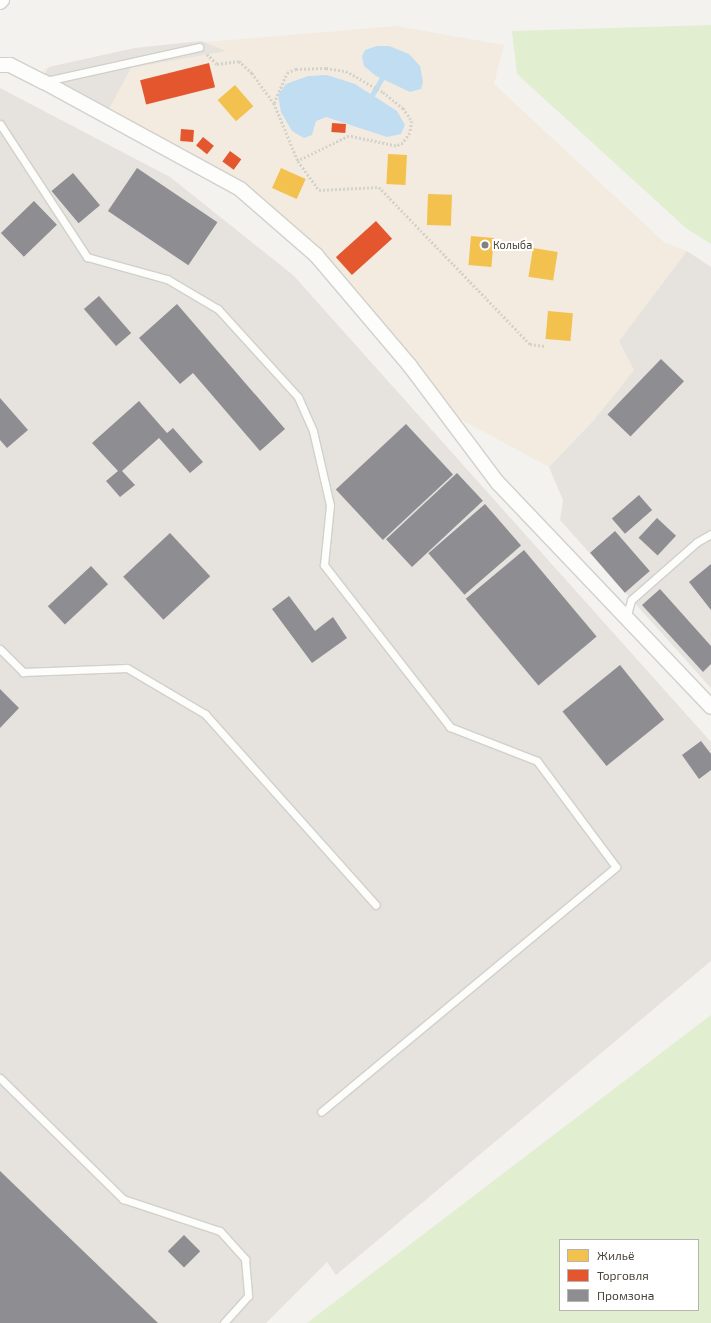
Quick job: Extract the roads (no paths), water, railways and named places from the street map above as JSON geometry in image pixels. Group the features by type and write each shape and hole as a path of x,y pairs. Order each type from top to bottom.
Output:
{"street":[{"path":"0,65 10,65 44,82 240,189 316,255 410,366 498,483 711,707"}],"lane":[{"path":"44,82 199,47"},
{"path":"0,124 87,257 167,279 218,309 298,397 313,431 330,505 324,565 450,727 537,761 616,867 321,1112"},
{"path":"626,618 631,600 636,595 691,547 711,534"},
{"path":"0,649 23,672 127,668 205,714 376,905"},
{"path":"0,1078 123,1199 220,1231 245,1260 248,1296 224,1323"}],"water":[{"path":"377,46 389,46 409,54 420,66 423,82 421,89 410,92 376,76 364,66 362,56 365,50"},
{"path":"327,75 355,84 397,111 405,125 401,134 387,137 326,117 316,121 312,135 304,138 292,131 281,112 278,95 286,84 308,76"}],"waterway":[{"path":"372,95 382,78"}],"place":[{"name":"Колыба","path":"485,245"}]}
